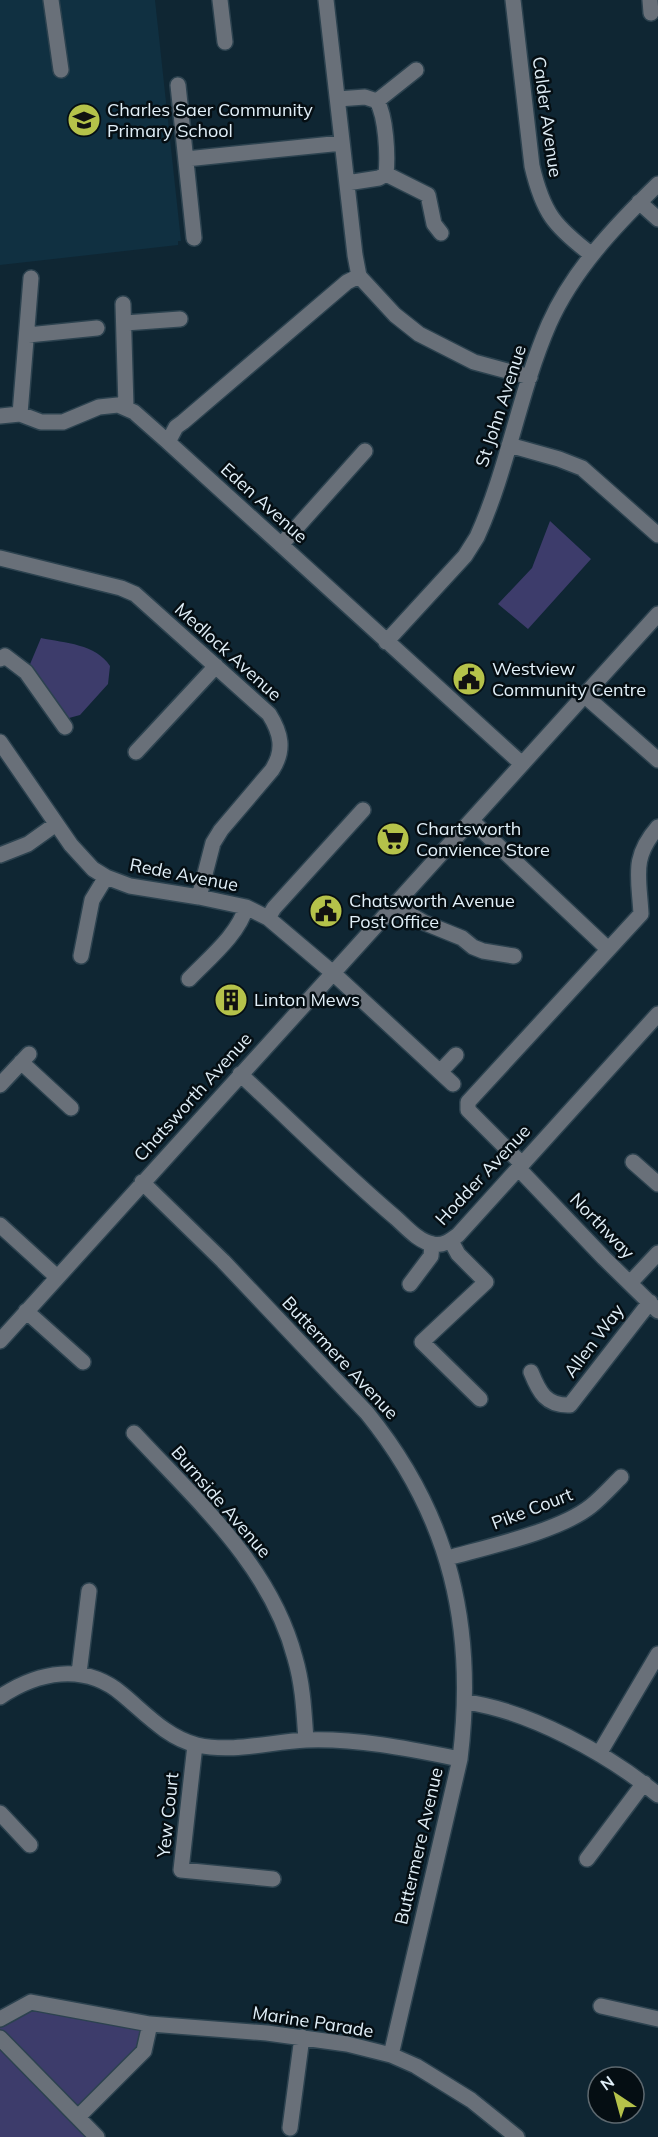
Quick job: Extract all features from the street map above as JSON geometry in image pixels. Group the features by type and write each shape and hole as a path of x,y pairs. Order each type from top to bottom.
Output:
{"street":[{"path":"51,0 61,70"},
{"path":"220,0 225,42"},
{"path":"326,0 359,276 395,315 419,334 474,362 530,377"},
{"name":"Calder Avenue","path":"513,0 532,166 537,189 545,208 559,227 592,255"},
{"path":"377,100 416,70"},
{"path":"178,85 194,238"},
{"path":"338,99 365,97 377,100 382,109 386,174"},
{"path":"186,159 342,143"},
{"path":"347,183 379,178 386,174"},
{"path":"386,174 428,195 434,224 441,233"},
{"name":"St John Avenue","path":"386,642 465,555 482,525 549,324 592,255 658,184"},
{"path":"639,202 658,219"},
{"path":"168,442 176,427 347,282 359,276"},
{"path":"20,414 31,278"},
{"path":"0,416 20,414 41,422 63,422 99,407 118,405 126,407 123,304"},
{"path":"125,323 180,319"},
{"path":"28,335 96,328"},
{"name":"Eden Avenue","path":"126,407 168,442 522,764"},
{"path":"509,444 582,468 658,535"},
{"path":"280,545 365,451"},
{"name":"Medlock Avenue","path":"0,558 135,594 269,714 276,726 281,748 279,760 221,830 213,843 199,897"},
{"name":"Chatsworth Avenue","path":"0,1341 658,614"},
{"path":"0,659 5,656 26,672 65,727"},
{"path":"136,752 216,666"},
{"path":"584,695 658,760"},
{"name":"Rede Avenue","path":"0,742 83,860 106,877 130,886 199,897 246,908 268,918 333,973 453,1084"},
{"path":"268,918 274,908 363,810"},
{"path":"472,821 608,949"},
{"path":"0,855 28,844 56,824"},
{"name":"Northway","path":"654,1306 468,1110 468,1102 641,914 638,861 646,840 658,827"},
{"path":"81,956 92,900 106,877"},
{"path":"397,902 411,915 462,938 473,947 513,957"},
{"path":"189,979 223,944 242,920 246,908"},
{"name":"Hodder Avenue","path":"240,1074 370,1196 422,1239 432,1244 442,1244 451,1241 658,1014"},
{"path":"440,1072 456,1055"},
{"path":"0,1085 25,1058 71,1108"},
{"path":"633,1161 658,1184"},
{"name":"Buttermere Avenue","path":"142,1182 231,1270 368,1413 412,1477 448,1558 461,1623 466,1702 460,1759 391,2055"},
{"path":"0,1225 57,1277"},
{"path":"451,1241 458,1254 486,1282 422,1342 480,1399"},
{"path":"410,1284 431,1256 432,1244"},
{"path":"630,1283 658,1253"},
{"name":"Allen Way","path":"531,1372 536,1386 546,1399 556,1406 570,1405 654,1306"},
{"path":"26,1311 83,1362"},
{"name":"Burnside Avenue","path":"134,1433 222,1528 244,1554 262,1581 288,1635 296,1659 304,1700 306,1740"},
{"name":"Pike Court","path":"448,1558 527,1535 569,1519 590,1507 621,1477"},
{"path":"79,1673 89,1591"},
{"path":"599,1754 658,1654"},
{"path":"0,1697 33,1679 53,1674 79,1673 100,1680 121,1692 155,1723 195,1745 242,1748 306,1740 368,1744 460,1759"},
{"path":"466,1702 505,1711 545,1727 599,1754 644,1783 658,1795"},
{"name":"Yew Court","path":"195,1745 181,1870 273,1879"},
{"path":"587,1859 644,1783"},
{"path":"0,1813 30,1845"},
{"name":"Marine Parade","path":"0,2019 31,2002 150,2024 302,2037 347,2044 391,2055 416,2066 471,2100 517,2137"},
{"path":"601,2006 658,2019"},
{"path":"78,2117 144,2051 150,2024"},
{"path":"290,2128 302,2037"},
{"path":"0,2038 97,2137"}],"shaded area":[{"name":"Charles Saer Community Primary School","path":"0,0 155,0 181,241 178,241 178,245 0,265"},
{"path":"550,521 591,559 528,629 498,604 532,568"},
{"path":"41,638 88,649 97,653 110,666 108,684 80,715 64,717 28,669"},
{"path":"31,2002 150,2024 144,2051 78,2117 97,2137 0,2137 0,2019"}],"place":[{"name":"Charles Saer Community Primary School","path":"84,120"},
{"name":"Westview Community Centre","path":"469,679"},
{"name":"Chartsworth Convience Store","path":"393,839"},
{"name":"Chatsworth Avenue Post Office","path":"326,911"},
{"name":"Linton Mews","path":"231,1000"}]}
